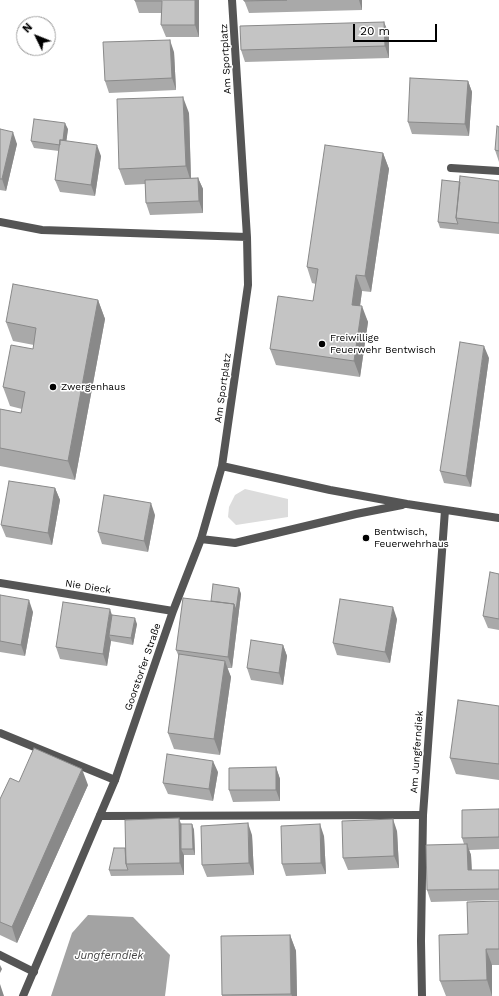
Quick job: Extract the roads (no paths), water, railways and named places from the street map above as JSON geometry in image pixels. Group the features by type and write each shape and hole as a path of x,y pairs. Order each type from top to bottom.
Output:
{"street":[{"name":"Am Sportplatz","path":"201,539 222,466 248,285 232,0"},
{"path":"451,168 499,171"},
{"path":"0,222 42,230 246,237"},
{"path":"222,466 330,490 407,504 499,518"},
{"path":"201,539 235,543 356,514 407,504"},
{"name":"Am Jungferndiek","path":"422,996 421,941 423,815 445,510"},
{"name":"Goorstorfer Straße","path":"23,996 115,780 173,611 201,539"},
{"name":"Nie Dieck","path":"0,583 173,611"},
{"path":"0,733 115,780"},
{"path":"100,816 423,815"},
{"path":"0,955 34,972"}],"water":[{"name":"Jungferndiek","path":"88,915 133,917 170,955 165,996 51,996 72,933"}],"place":[{"name":"Freiwillige Feuerwehr Bentwisch","path":"322,344"},
{"name":"Zwergenhaus","path":"53,387"},
{"name":"Bentwisch, Feuerwehrhaus","path":"366,538"}]}
